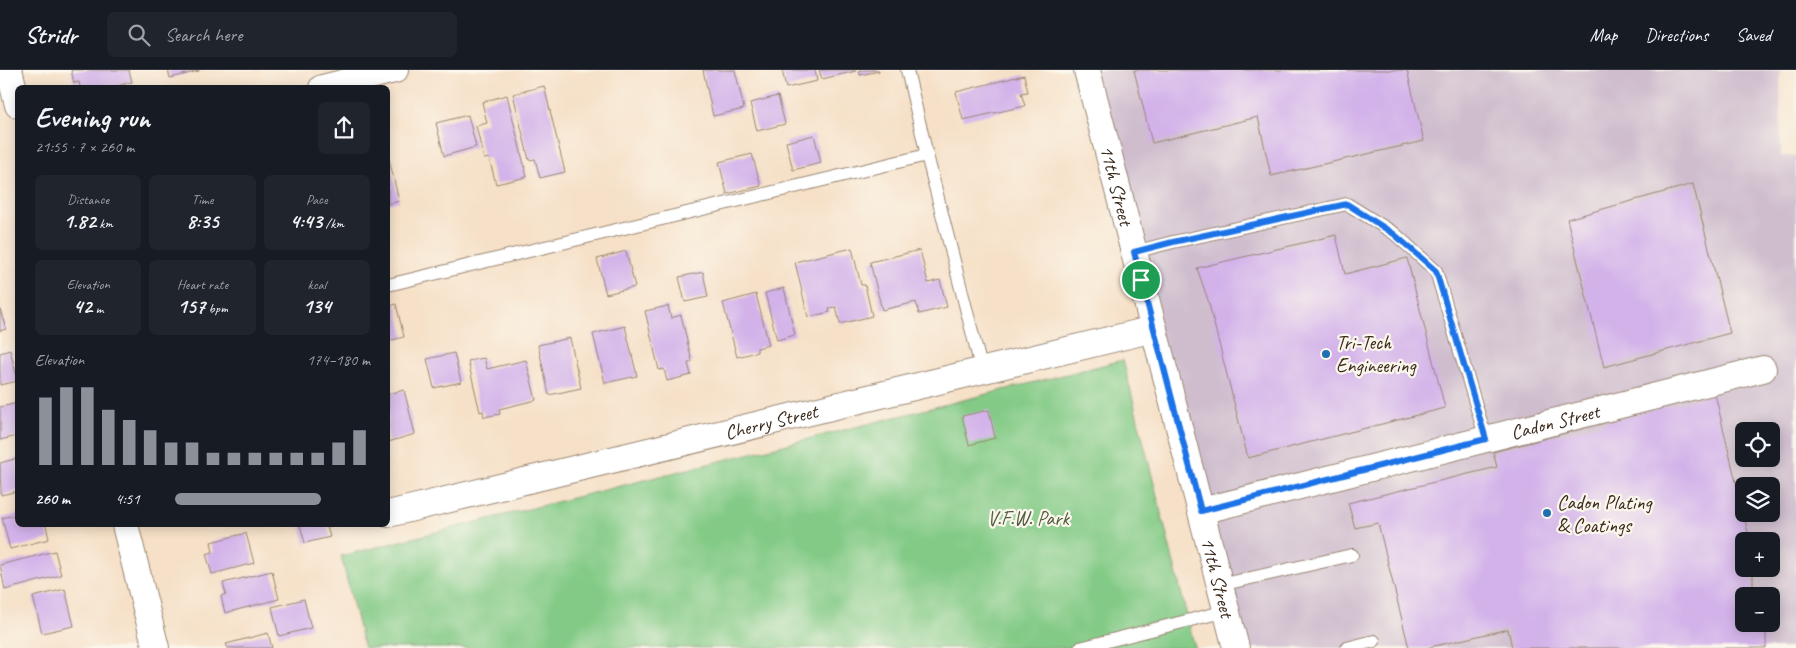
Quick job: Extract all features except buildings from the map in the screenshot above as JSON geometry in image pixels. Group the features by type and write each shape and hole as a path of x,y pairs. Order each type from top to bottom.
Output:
{"street":[{"path":"9,70 15,93"},
{"path":"331,85 364,74 395,70"},
{"name":"11th Street","path":"1087,70 1236,648"},
{"name":"Cherry Street","path":"390,514 1154,329"},
{"name":"Cadon Street","path":"1201,511 1763,370"},
{"path":"125,527 156,648"}],"lane":[{"path":"907,70 982,371"},
{"path":"390,285 927,155"},
{"path":"1134,252 1347,204 1394,234 1436,271 1486,439"},
{"path":"1220,586 1352,555"},
{"path":"1080,648 1226,611"},
{"path":"1347,648 1374,641"}],"shaded area":[{"path":"1087,70 1780,70 1781,156 1796,156 1796,648 1236,648"}],"green space":[{"name":"V.F.W. Park","path":"1123,360 1195,648 364,648 341,556"}],"place":[{"name":"Tri-Tech Engineering","path":"1326,354"},
{"name":"Cadon Plating & Coatings","path":"1547,513"}],"route":[{"path":"1347,204 1394,234 1436,271 1486,439 1201,511 1141,280 1134,252 1347,204"}]}
